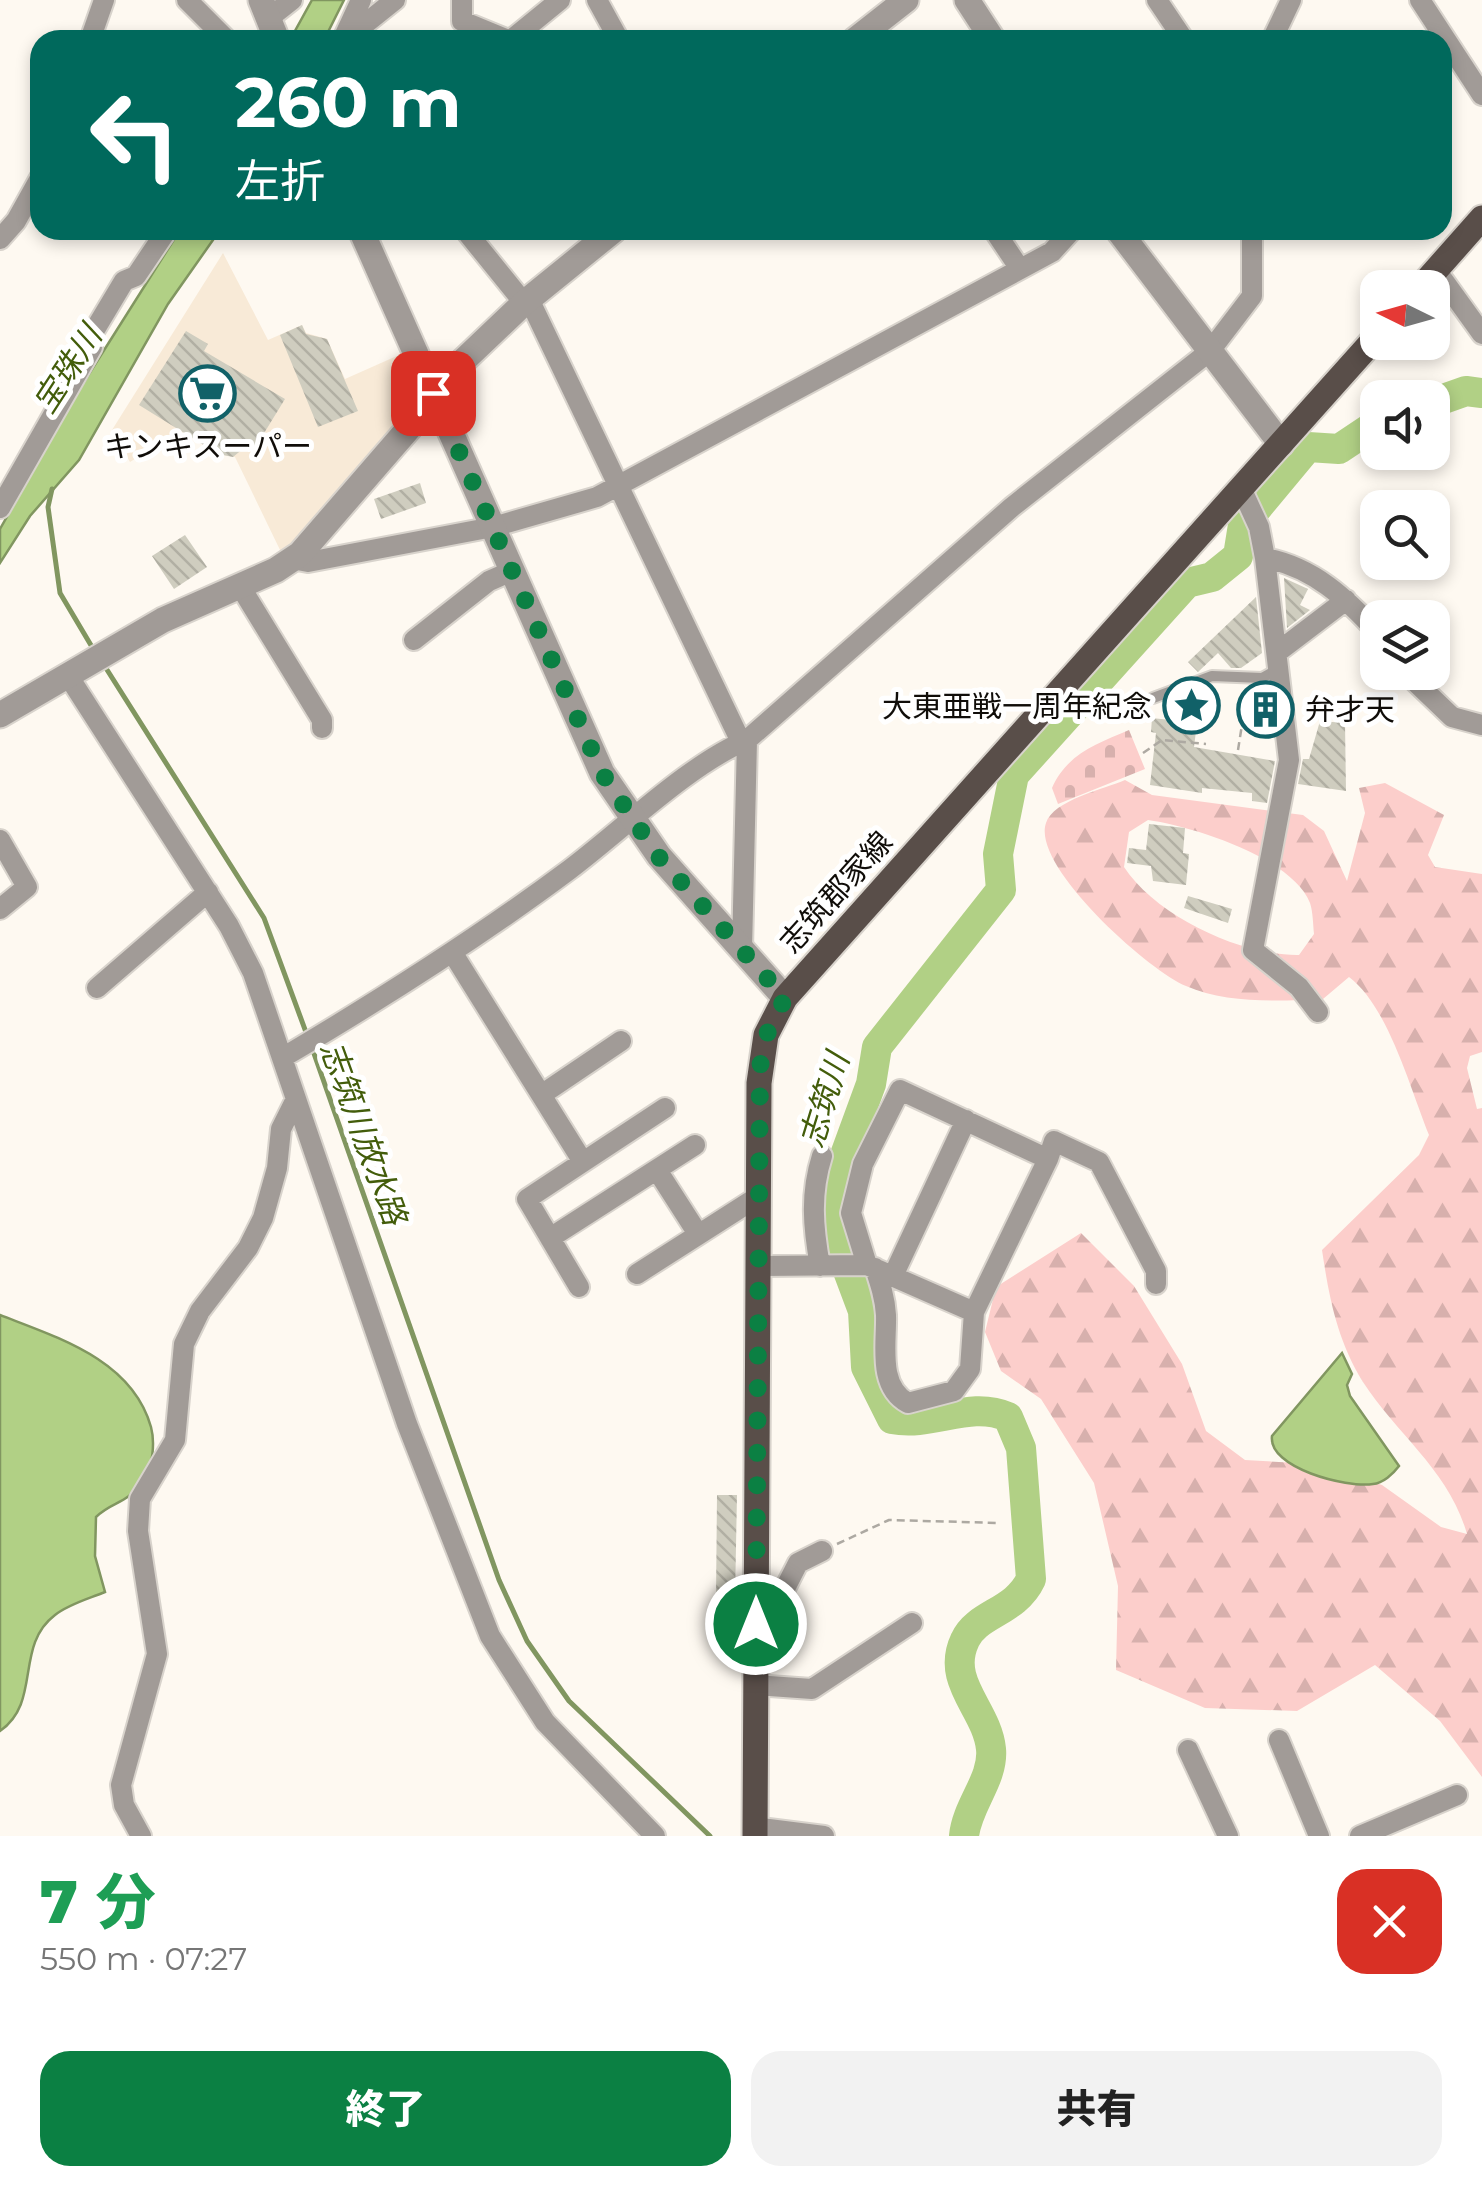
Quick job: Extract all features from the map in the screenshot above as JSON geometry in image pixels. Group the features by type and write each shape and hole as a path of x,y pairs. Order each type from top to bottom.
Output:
{"main road":[{"path":"1436,270 1482,218"},
{"name":"志筑郡家線","path":"754,1831 762,1053 785,998 1244,494 1281,444 1360,355"}],"street":[{"path":"94,30 104,0"},
{"path":"187,0 217,30"},
{"path":"271,28 292,0"},
{"path":"348,30 361,0"},
{"path":"357,30 396,0"},
{"path":"462,0 462,20 486,30"},
{"path":"522,30 560,0"},
{"path":"597,0 614,30"},
{"path":"872,30 906,0"},
{"path":"967,0 986,30"},
{"path":"1158,0 1178,30"},
{"path":"1277,30 1291,0"},
{"path":"1420,0 1440,30"},
{"path":"1452,49 1482,95"},
{"path":"0,239 30,196"},
{"path":"0,508 92,347 91,336 124,281 136,276 160,240"},
{"path":"365,240 587,743 634,821 692,896 785,998"},
{"path":"473,240 527,301 744,741 742,949"},
{"path":"0,715 123,642 292,559 422,413 433,393 527,301 602,240"},
{"path":"1001,240 1020,269"},
{"path":"292,559 308,562 493,527 572,507 619,486 1052,252 1063,240"},
{"path":"1126,240 1281,444"},
{"path":"291,1053 452,952 634,821 708,762 744,741 1012,507 1210,351 1252,296 1252,240"},
{"path":"1450,301 1482,334"},
{"path":"1244,494 1260,526 1274,665 1288,733 1287,786 1253,950 1299,987 1318,1012"},
{"path":"1265,558 1303,570 1360,614"},
{"path":"414,640 489,581 512,571"},
{"path":"240,586 322,728"},
{"path":"1274,665 1346,600"},
{"path":"71,672 208,892 291,1053 296,1099 407,1424 490,1636 545,1722 655,1836"},
{"path":"1424,690 1452,717 1482,725"},
{"path":"0,840 28,886 0,910"},
{"path":"97,988 208,892"},
{"path":"452,952 544,1093 583,1162"},
{"path":"544,1093 621,1041"},
{"path":"1048,1159 900,1090 863,1164 851,1212 885,1301 884,1366 902,1400 908,1403 961,1387 970,1369 974,1312 1048,1159 1054,1141 1099,1162 1156,1271 1156,1284"},
{"path":"141,1836 124,1805 121,1785 157,1654 139,1543 140,1499 175,1440 184,1344 200,1311 248,1248 264,1218 277,1168 281,1129 296,1099"},
{"path":"579,1287 527,1199 665,1108"},
{"path":"873,1268 966,1120"},
{"path":"550,1238 695,1145"},
{"path":"822,1156 814,1182 812,1224 826,1266"},
{"path":"658,1170 698,1234"},
{"path":"637,1274 759,1196"},
{"path":"758,1266 873,1268 974,1312"},
{"path":"756,1624 769,1620 798,1564 822,1551"},
{"path":"755,1684 812,1689 912,1623"},
{"path":"1279,1740 1320,1836"},
{"path":"1188,1750 1228,1836"},
{"path":"1360,1836 1456,1795"},
{"path":"754,1831 824,1836"}],"lane":[{"path":"1154,698 1216,675 1274,665"},
{"path":"1186,699 1195,693 1196,685"}],"path":[{"path":"1238,750 1243,703 1274,665"},
{"path":"1143,753 1162,740 1206,744"},
{"path":"822,1551 889,1520 1000,1522"}],"shaded area":[{"path":"312,0 344,0 329,30 296,30"},
{"name":"宝珠川","path":"174,240 213,240 168,304 79,460 30,516 0,563 0,529 77,393"},
{"name":"キンキスーパー","path":"223,253 268,340 302,325 306,333 327,339 345,379 399,355 412,385 401,421 302,536 281,552 235,457 218,454 180,431 130,462 112,430"},
{"path":"0,1315 69,1343 110,1368 128,1384 141,1404 151,1427 153,1447 144,1480 125,1499 96,1517 95,1556 105,1592 66,1608 43,1628 35,1642 21,1705 0,1731"},
{"path":"1342,1353 1352,1374 1347,1385 1350,1396 1399,1466 1377,1483 1345,1483 1311,1474 1282,1458 1274,1447 1272,1436"}],"green space":[{"path":"1129,730 1145,769 1058,804 1052,788 1074,758"},
{"path":"1125,780 1152,795 1303,815 1324,831 1347,881 1365,813 1359,788 1385,783 1444,815 1428,855 1435,867 1482,874 1482,1052 1470,1056 1467,1068 1477,1109 1482,1108 1482,1777 1440,1721 1375,1665 1297,1711 1205,1708 1116,1670 1118,1586 1094,1483 1041,1399 1001,1371 985,1332 996,1287 1081,1233 1134,1286 1182,1364 1206,1431 1245,1460 1315,1464 1382,1485 1441,1527 1467,1534 1448,1491 1376,1401 1354,1366 1335,1318 1322,1250 1419,1155 1429,1135 1386,1027 1363,990 1349,977 1323,999 1218,996 1186,986 1121,939 1074,890 1056,864 1046,842 1046,823 1058,808","holes":["1148,820 1239,847 1284,872 1300,887 1310,903 1314,934 1299,955 1276,954 1227,941 1178,917 1138,885 1124,867 1129,832"]}],"building":[{"path":"302,325 306,334 327,339 358,411 318,427 280,335"},
{"name":"キンキスーパー","path":"186,331 208,344 204,351 285,399 253,451 244,448 233,457 218,454 139,405"},
{"path":"420,483 426,503 381,519 374,499"},
{"path":"185,535 207,567 174,589 152,556"},
{"path":"1284,578 1308,589 1300,605 1310,610 1287,628"},
{"path":"1256,597 1262,653 1241,668 1231,668 1218,653 1198,672 1188,662"},
{"path":"1152,718 1197,723 1194,747 1275,761 1267,803 1252,801 1252,793 1202,788 1202,793 1150,785 1156,733 1151,732"},
{"path":"1320,721 1345,723 1346,791 1298,784 1303,759 1309,759"},
{"path":"1149,824 1185,828 1183,853 1189,854 1186,885 1153,881 1151,866 1127,863 1129,848 1146,850"},
{"path":"1188,896 1232,909 1228,923 1184,908"},
{"path":"717,1495 737,1495 735,1598 716,1597"}],"waterway":[{"name":"志筑川","path":"1450,397 1466,391 1482,393"},
{"name":"志筑川","path":"964,1836 988,1771 991,1749 963,1682 960,1655 971,1631 1016,1599 1031,1579 1021,1448 1008,1417 994,1413 892,1419 866,1367 863,1311 833,1231 830,1196 871,1084 877,1047 1001,890 998,854 1014,775 1187,583 1212,577 1238,556 1243,525 1308,447 1339,449 1360,435"},
{"name":"志筑川放水路","path":"52,489 48,507 60,593 95,652"},
{"name":"志筑川放水路","path":"104,665 264,918 307,1035"},
{"name":"志筑川放水路","path":"311,1045 499,1580 527,1641 569,1701 710,1836"}],"place":[{"name":"キンキスーパー","path":"208,394"},
{"name":"大東亜戦一周年紀念","path":"1191,706"},
{"name":"弁才天","path":"1266,709"}],"route":[{"path":"433,393 602,773 658,856 785,998 766,1036 760,1067 756,1624"}]}
